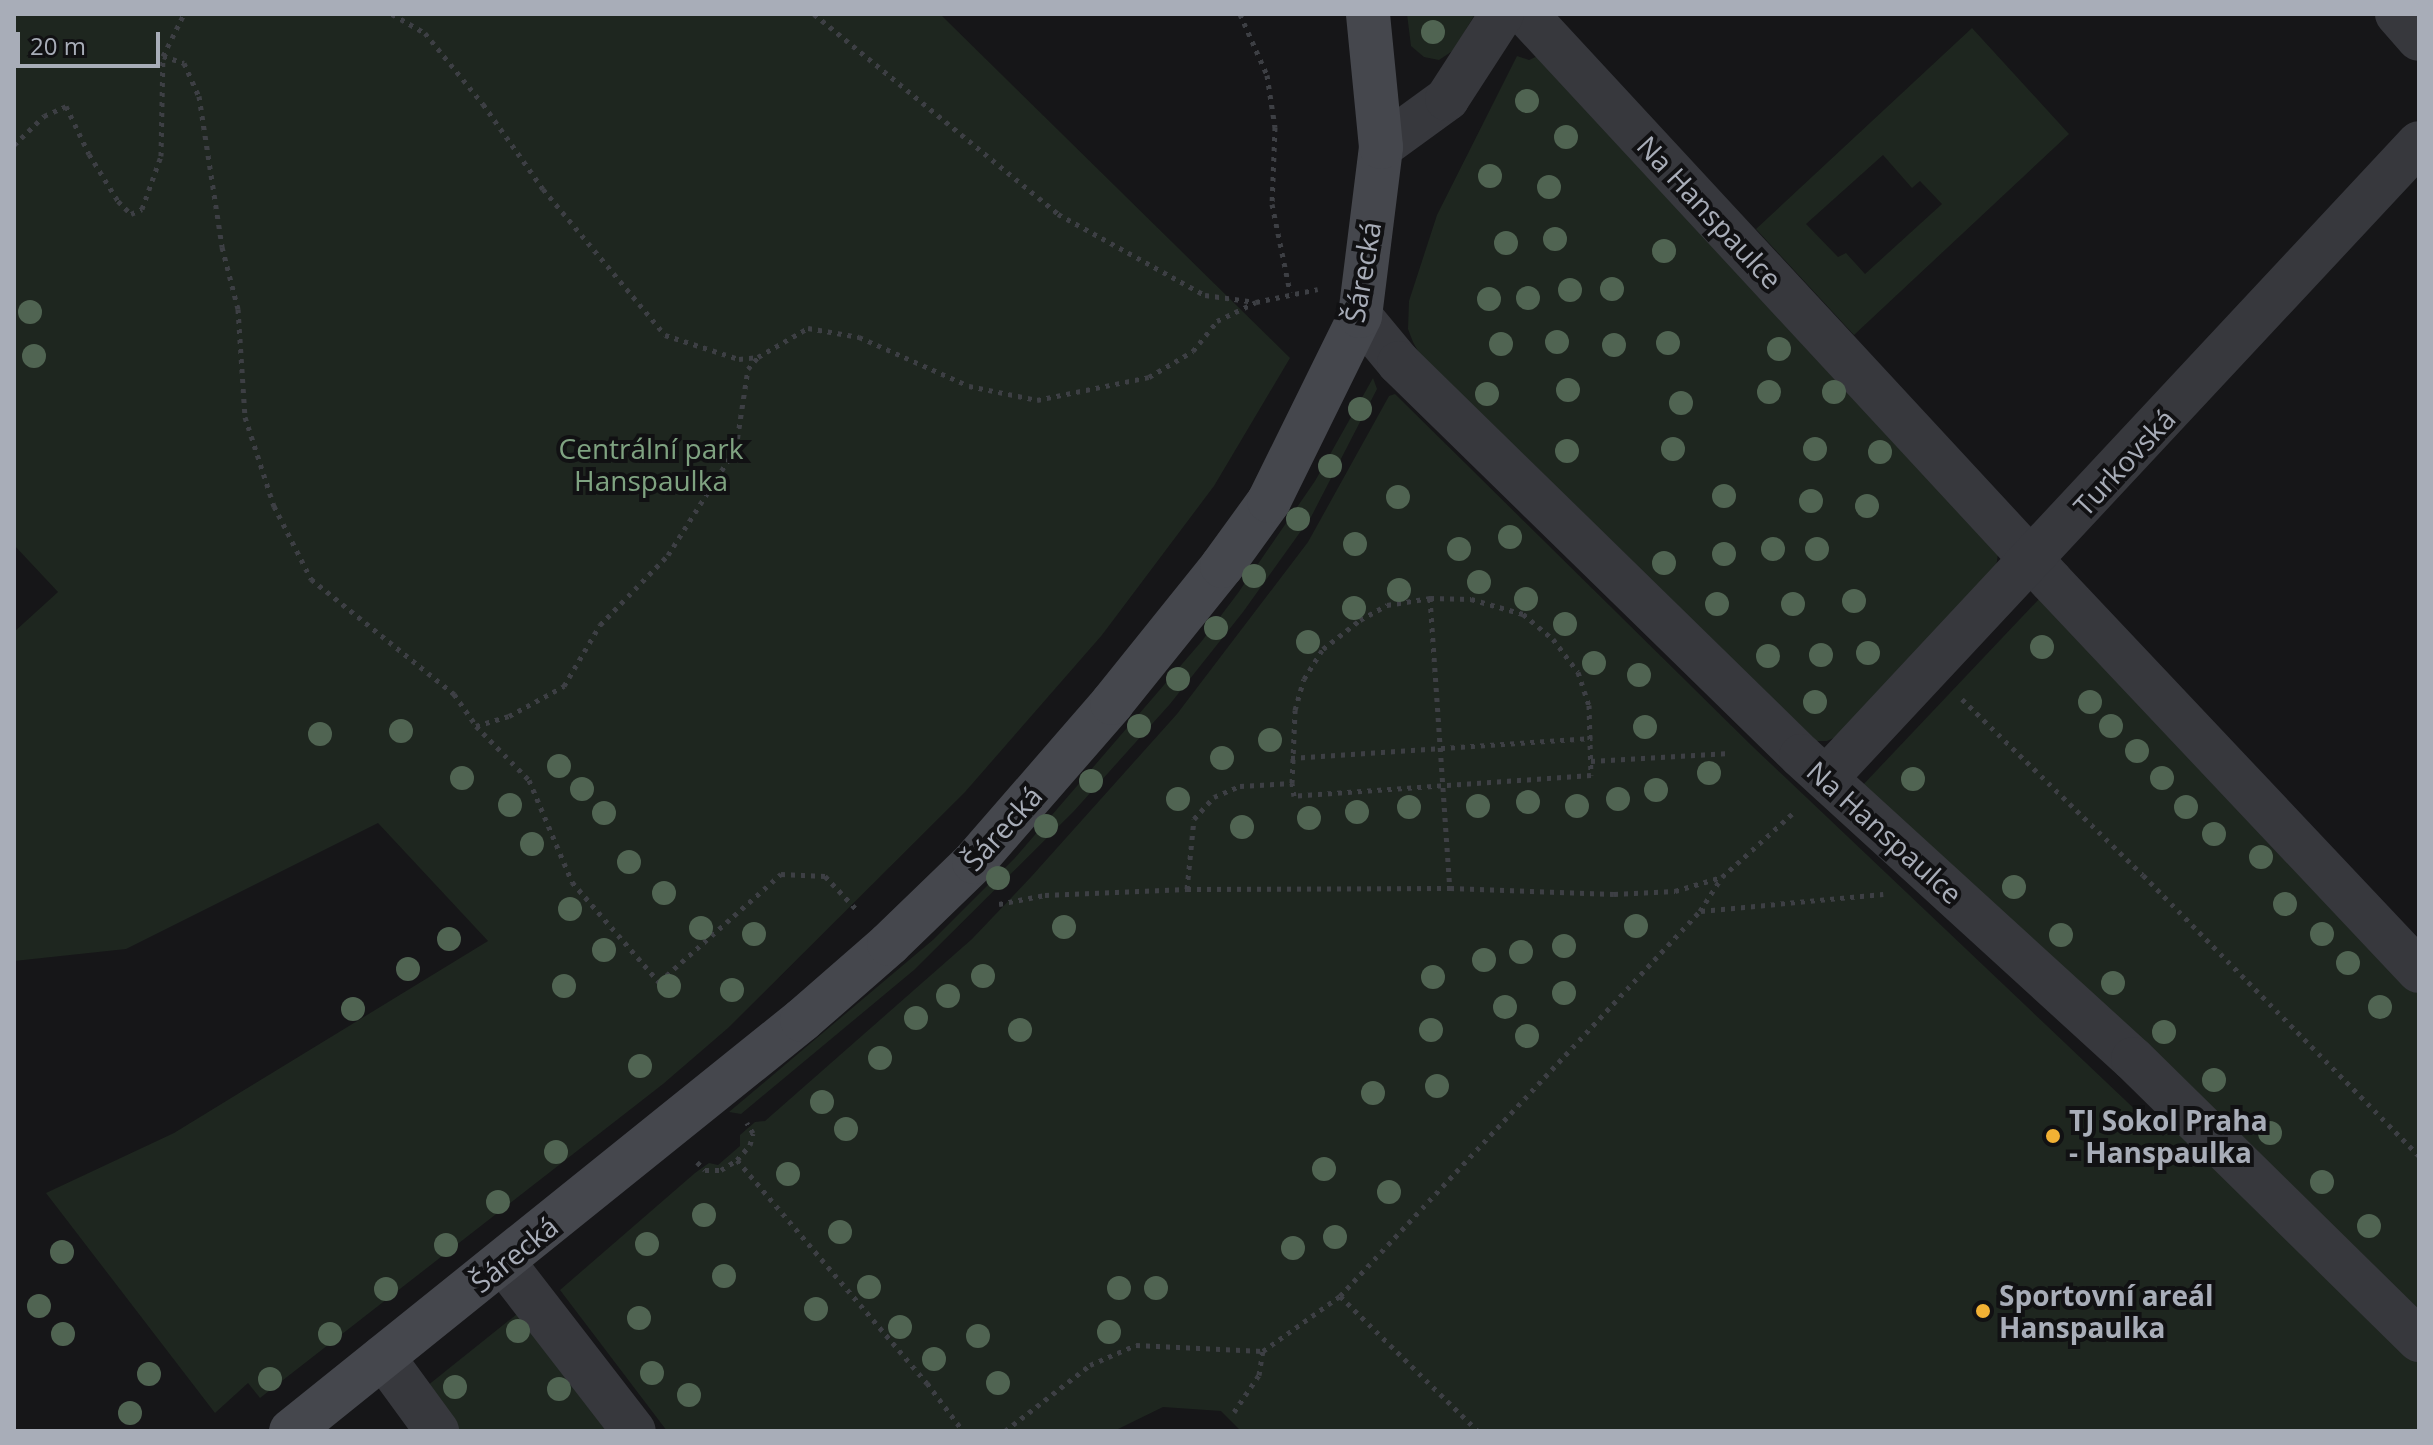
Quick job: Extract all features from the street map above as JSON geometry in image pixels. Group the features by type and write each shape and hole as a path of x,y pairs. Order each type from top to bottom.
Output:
{"street":[{"name":"Šárecká","path":"291,1431 504,1263 802,1020 889,944 974,862 1112,703 1222,566 1269,501 1346,302 1381,147 1368,14"},
{"path":"1381,147 1447,99 1502,14"},
{"name":"Na Hanspaulce","path":"1526,14 2033,561 2419,971"},
{"path":"2397,14 2419,39"},
{"name":"Turkovská","path":"1827,777 2033,561 2419,143"},
{"name":"Na Hanspaulce","path":"1346,302 1399,363 1827,777 2133,1059 2419,1340"},
{"path":"504,1263 634,1431"},
{"path":"383,1357 437,1431"}],"path":[{"path":"14,145 44,116 66,106 89,154 118,201 131,214 142,209 161,156 163,56 184,14"},
{"path":"392,14 425,33 483,104 543,189 665,335 739,359 758,357"},
{"path":"814,14 1058,214 1205,295 1256,302"},
{"path":"1240,14 1267,75 1275,127 1272,204 1290,292"},
{"path":"163,56 184,63 199,96 222,247 238,309 245,417 274,506 311,579 454,694 476,726 529,780 572,882 659,982 781,874 825,876 889,944"},
{"path":"476,726 509,716 564,686 600,625 668,555 736,448 748,369 758,357 808,328 859,337 969,386 1037,400 1149,377 1193,351 1217,321 1256,302 1290,292 1346,302"},
{"path":"1430,598 1443,749 1450,888"},
{"path":"1430,598 1471,599 1523,614 1553,639 1578,672 1589,705 1591,775 1294,796 1291,758 1295,710 1304,679 1323,649 1360,620 1387,605 1430,598"},
{"path":"1961,698 2143,875 2419,1156"},
{"path":"1291,758 1592,738"},
{"path":"1591,761 1734,753"},
{"path":"1005,1431 1090,1365 1136,1345 1263,1351 1340,1296 1700,911 1722,877 1827,777"},
{"path":"1187,889 1194,819 1214,797 1240,786 1292,783"},
{"path":"994,905 1045,895 1187,889 1450,888 1614,894 1675,891 1722,877"},
{"path":"1700,911 1888,893"},
{"path":"697,1162 705,1170 721,1170 737,1160 750,1145 753,1133 746,1120"},
{"path":"737,1160 927,1383 963,1431"},
{"path":"1340,1296 1478,1431"},
{"path":"1234,1412 1259,1375 1263,1351"}],"green space":[{"name":"Centrální park Hanspaulka","path":"14,14 940,14 1290,358 1214,486 1102,635 965,792 728,1028 663,1084 260,1398 248,1383 215,1413 46,1193 174,1133 488,941 378,823 126,949 14,961 14,632 58,592 14,545"},
{"path":"1407,14 1475,14 1454,50 1439,60 1424,57 1411,46"},
{"path":"1972,28 2069,134 1854,335 1756,229","holes":["1883,155 1912,188 1920,181 1942,204 1865,274 1846,253 1838,257 1806,224"]},
{"path":"1540,55 1998,554 1996,567 1836,737 1827,741 1816,741 1419,353 1413,342 1408,329 1409,301 1437,215 1517,56 1529,60"},
{"path":"1373,378 1377,389 1311,517 1243,612 1170,704 1074,811 914,970 741,1114 729,1112 934,939 1014,859 1201,642 1238,593 1315,481"},
{"path":"1395,394 1751,745 2163,1136 2178,1123 2419,1359 2419,1431 1241,1431 1221,1411 1163,1407 1114,1431 667,1431 560,1290 695,1173 709,1163 718,1165 740,1146 740,1135 755,1122 765,1121 972,939 1031,877 1177,714 1308,542 1389,396"},
{"path":"2040,598 2419,991 2419,1321 1861,787"},
{"path":"522,1310 614,1431 453,1431 422,1390"}],"place":[{"name":"TJ Sokol Praha - Hanspaulka","path":"2053,1136"},
{"name":"Sportovní areál Hanspaulka","path":"1983,1311"}]}
